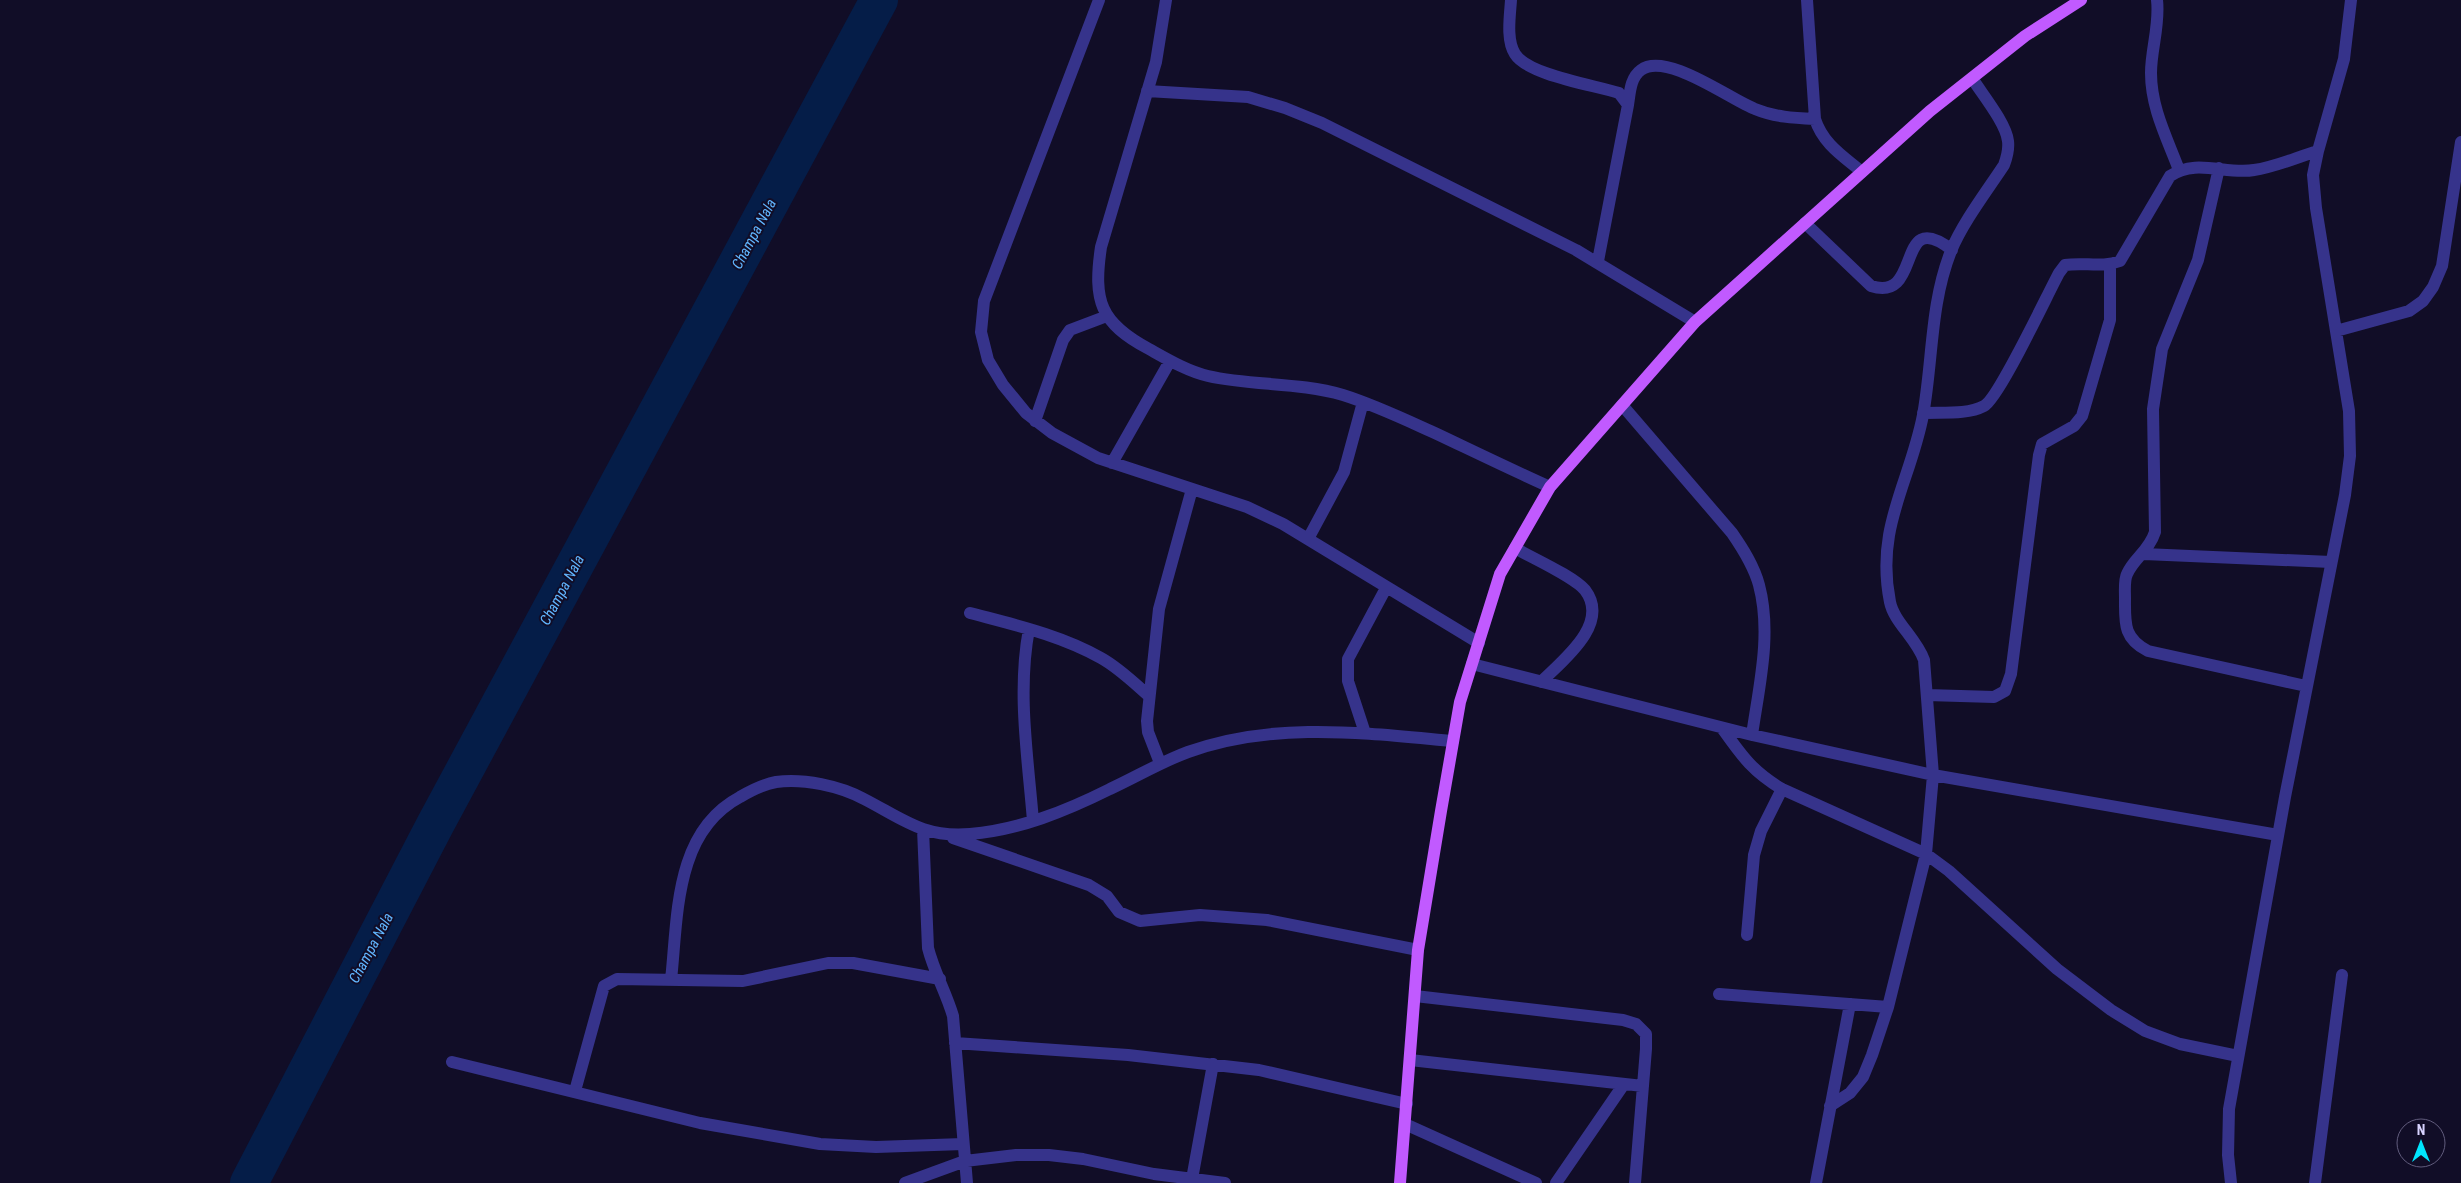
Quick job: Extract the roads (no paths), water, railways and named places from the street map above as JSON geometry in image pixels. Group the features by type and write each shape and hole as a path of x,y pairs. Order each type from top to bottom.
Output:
{"main road":[{"path":"1400,1183 1418,950 1460,702 1500,574 1550,488 1695,322 1862,172 1972,78 2025,36 2081,0"}],"street":[{"path":"1099,0 984,301 981,332 988,360 1003,385 1034,421 1098,458 1247,507 1308,539 1479,643"},
{"path":"1166,0 1162,31 1147,91 1101,248 1097,275 1098,290 1107,316 1120,332 1170,361 1206,375 1307,387 1342,395 1381,408 1550,488"},
{"path":"1511,0 1510,36 1514,53 1526,66 1619,93 1628,105"},
{"path":"1807,0 1816,119 1820,133 1831,146 1862,172"},
{"path":"2157,0 2158,17 2151,72 2152,90 2155,107 2179,170"},
{"path":"2232,1183 2228,1155 2228,1109 2306,686 2345,495 2350,456 2349,410 2316,208 2314,175 2318,150 2344,59 2351,0"},
{"path":"1598,262 1631,85 1635,76 1642,69 1652,66 1682,71 1752,108 1771,115 1816,119"},
{"path":"1830,1106 1850,1093 1863,1077 1888,1007 1926,854 1933,775 1924,660 1919,646 1900,624 1890,604 1886,557 1893,508 1918,435 1923,413 1936,303 1952,250 2004,164 2008,152 2008,139 2003,126 1972,78"},
{"path":"1147,91 1248,97 1285,108 1322,123 1598,262 1695,322"},
{"path":"2336,331 2409,312 2423,301 2433,287 2442,266 2461,142"},
{"path":"1923,413 1961,411 1985,405 2001,385 2059,273 2065,265 2078,263 2110,265 2120,262 2129,250 2170,176 2179,170 2193,167 2253,170 2318,150"},
{"path":"2219,168 2198,260 2162,349 2153,409 2155,532 2151,544 2126,575 2125,624 2129,636 2136,645 2148,650 2306,686"},
{"path":"1805,223 1872,286 1881,289 1893,287 1902,278 1913,248 1920,239 1929,236 1952,250"},
{"path":"1927,695 1994,698 2005,691 2010,674 2038,455 2042,444 2074,426 2082,416 2110,320 2110,265"},
{"path":"1034,421 1062,340 1070,330 1107,316"},
{"path":"1112,463 1170,361"},
{"path":"1308,539 1344,472 1363,402"},
{"path":"1622,405 1732,533 1747,555 1758,584 1764,613 1764,643 1752,735"},
{"path":"1160,763 1148,732 1149,696 1159,609 1192,489"},
{"path":"1515,548 1566,576 1584,590 1592,608 1589,628 1575,648 1541,682"},
{"path":"2144,554 2331,562"},
{"path":"1365,733 1348,681 1348,659 1386,588"},
{"path":"970,613 1053,636 1100,657 1121,671 1149,696"},
{"path":"1029,629 1025,650 1024,699 1033,821"},
{"path":"1472,664 1722,728 1933,775 2278,835"},
{"path":"1722,728 1747,764 1764,778 1782,789 1926,854 1949,871 2057,969 2111,1010 2145,1031 2180,1044 2238,1056"},
{"path":"945,835 991,831 1020,826 1110,790 1160,763 1224,742 1306,730 1453,741"},
{"path":"671,980 681,882 690,853 709,821 739,797 775,782 807,783 837,787 864,799 894,818 922,829 945,835 1089,885 1107,896 1118,912 1140,921 1200,915 1258,919 1418,950"},
{"path":"1747,935 1754,854 1761,832 1782,789"},
{"path":"922,829 928,948 932,964 940,979 953,1016 967,1183"},
{"path":"575,1091 604,986 617,979 743,980 828,963 854,963 940,979"},
{"path":"2315,1183 2342,975"},
{"path":"1719,994 1888,1007"},
{"path":"1415,996 1623,1020 1636,1024 1646,1034 1635,1183"},
{"path":"1816,1183 1850,1004"},
{"path":"955,1043 1128,1055 1259,1070 1406,1104"},
{"path":"1410,1060 1643,1086"},
{"path":"452,1062 700,1123 820,1144 876,1147 963,1144"},
{"path":"1192,1179 1213,1064"},
{"path":"1556,1183 1624,1084"},
{"path":"1405,1124 1536,1183"},
{"path":"905,1183 965,1161 1016,1155 1048,1155 1225,1183"}],"waterway":[{"name":"Champa Nala","path":"249,1183 435,825 879,0"}]}
